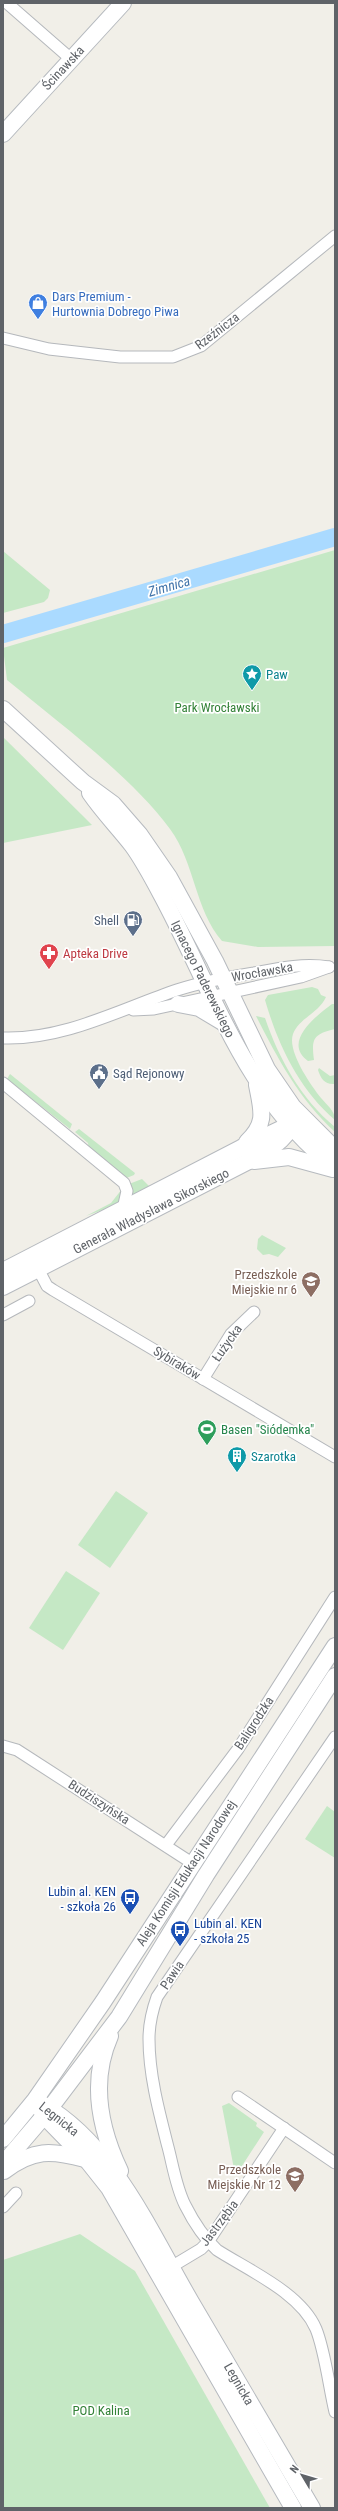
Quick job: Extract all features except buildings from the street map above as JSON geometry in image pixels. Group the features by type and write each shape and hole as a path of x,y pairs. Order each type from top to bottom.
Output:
{"main road":[{"name":"Ścinawska","path":"3,134 123,3"},
{"name":"Ignacego Paderewskiego","path":"3,709 83,782 113,804 156,856 227,985 266,1069 293,1107 314,1130 335,1149"},
{"name":"Ignacego Paderewskiego","path":"83,782 100,807 131,844 148,871 209,990 224,1023 256,1078 292,1126 335,1168"},
{"path":"178,1004 199,1008 224,1023"},
{"path":"256,1078 262,1119 257,1132 244,1155 289,1157 335,1168"},
{"path":"293,1107 292,1126 314,1130"},
{"name":"Generała Władysława Sikorskiego","path":"3,1287 35,1262 123,1209 285,1138 292,1126"},
{"name":"Generała Władysława Sikorskiego","path":"3,1271 35,1262 244,1155"},
{"name":"Aleja Komisji Edukacji Narodowej","path":"3,2139 35,2100 103,2002 192,1863 335,1646"},
{"name":"Aleja Komisji Edukacji Narodowej","path":"119,2017 210,1868 335,1676"},
{"path":"3,2164 47,2113 119,2017"},
{"path":"119,2017 102,2061 98,2087 100,2114 110,2150 134,2199"},
{"name":"Legnicka","path":"35,2100 109,2188 293,2508"},
{"name":"Legnicka","path":"47,2113 90,2144 134,2199 171,2267 312,2508"},
{"path":"3,2172 29,2156 46,2152 66,2153 86,2159"}],"street":[{"path":"7,3 71,59"},
{"name":"Rzeźnicza","path":"3,338 49,349 120,358 173,357 201,346 335,236"},
{"name":"Wrocławska","path":"128,1010 154,1009 178,1004 209,990 287,967 305,965 332,967"},
{"name":"Wrocławska","path":"4,1039 38,1035 128,1010 179,990 209,990"},
{"path":"3,1083 55,1124 124,1183 127,1191 123,1209"},
{"name":"Sybiraków","path":"35,1262 47,1286 52,1290 204,1378 335,1457"},
{"path":"3,1316 29,1301"},
{"name":"Łużycka","path":"204,1378 234,1329 254,1312"},
{"name":"Baligrodzka","path":"166,1845 238,1749 335,1597"},
{"name":"Pawia","path":"208,2242 183,2199 163,2127 150,2054 149,2033 153,2010 161,1991 334,1741"},
{"name":"Budziszyńska","path":"3,1746 17,1750 192,1863"},
{"path":"238,2097 335,2163"},
{"name":"Jastrzębia","path":"171,2267 201,2249 208,2242 284,2128"},
{"path":"3,2207 16,2193"},
{"path":"208,2242 217,2250 292,2299 309,2316 316,2330 335,2412"}],"green space":[{"name":"Park Wrocławski","path":"335,550 335,946 258,947 222,941 213,929 206,915 185,856 170,829 154,809 115,770 7,680 3,648"},
{"path":"3,551 50,590 48,598 44,602 3,613"},
{"path":"3,737 83,816 92,825 3,843"},
{"path":"312,987 318,989 321,995 326,997 323,1003 296,1028 292,1041 293,1049 296,1058 306,1076 316,1092 332,1111 335,1120 322,1108 300,1080 291,1065 276,1033 265,1000 268,995"},
{"path":"332,1004 335,1004 335,1029 318,1035 313,1047 314,1060 308,1061 301,1054 299,1046 300,1038 304,1030 311,1022"},
{"path":"256,1016 265,1018 277,1048 292,1077 312,1104 335,1127 335,1132 311,1106 290,1078"},
{"path":"319,1068 330,1076 335,1075 335,1084 329,1084 322,1079 318,1070"},
{"path":"10,1074 72,1124 70,1129 7,1079"},
{"path":"79,1129 135,1173 134,1175 124,1179 89,1150 88,1143 75,1132"},
{"path":"142,1179 151,1188 132,1196 129,1184"},
{"path":"122,1189 119,1204 86,1216 111,1203"},
{"path":"262,1235 286,1248 278,1257 269,1254 263,1255 257,1249 258,1239"},
{"path":"116,1491 148,1513 110,1568 78,1545"},
{"path":"66,1571 100,1593 63,1650 29,1628"},
{"path":"327,1806 335,1812 335,1858 305,1839"},
{"path":"229,2103 257,2123 256,2126 264,2132 240,2169 234,2169 222,2106"},
{"name":"POD Kalina","path":"80,2234 135,2271 270,2508 3,2508 3,2260"}],"waterway":[{"name":"Zimnica","path":"3,634 335,537"}],"place":[{"name":"Dars Premium - Hurtownia Dobrego Piwa","path":"38,320"},
{"name":"Paw","path":"252,691"},
{"name":"Shell","path":"133,937"},
{"name":"Apteka Drive","path":"49,970"},
{"name":"Sąd Rejonowy","path":"99,1090"},
{"name":"Przedszkole Miejskie nr 6","path":"311,1298"},
{"name":"Basen \"Siódemka\"","path":"207,1446"},
{"name":"Szarotka","path":"237,1473"},
{"name":"Lubin al. KEN - szkoła 26","path":"130,1915"},
{"name":"Lubin al. KEN - szkoła 25","path":"180,1947"},
{"name":"Przedszkole Miejskie Nr 12","path":"295,2193"}]}
